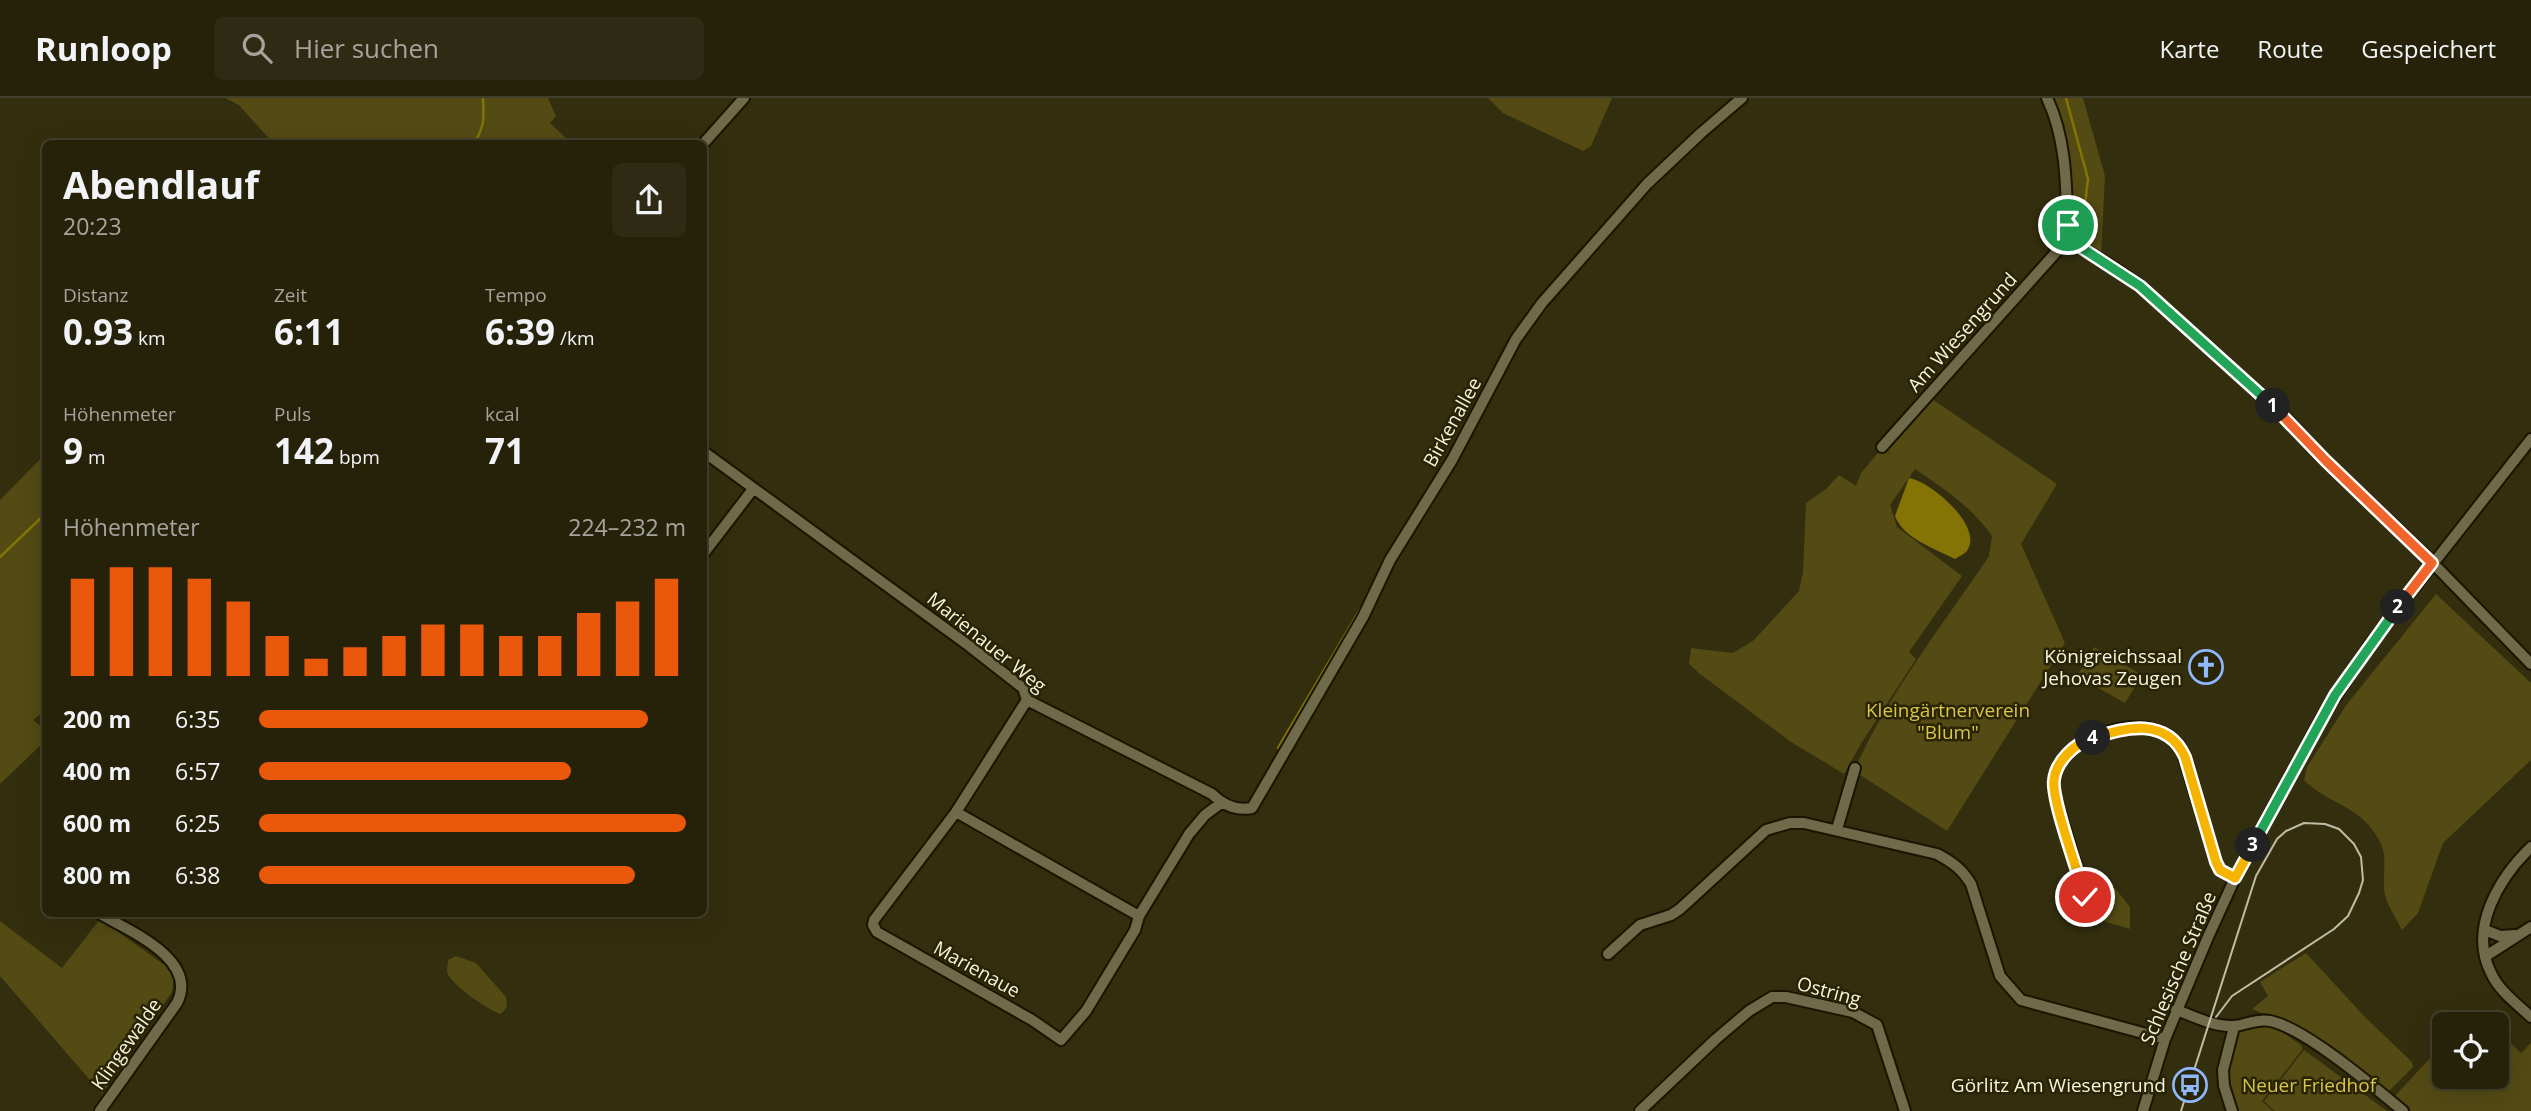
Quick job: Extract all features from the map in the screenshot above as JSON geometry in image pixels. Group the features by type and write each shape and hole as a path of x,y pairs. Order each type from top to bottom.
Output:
{"street":[{"path":"707,140 744,98"},
{"name":"Birkenallee","path":"1252,808 1363,617 1390,560 1452,460 1516,340 1542,303 1647,184 1742,98"},
{"path":"2047,98 2053,109 2065,161 2068,239 2140,286 2281,413 2531,664"},
{"name":"Am Wiesengrund","path":"1882,447 2068,239"},
{"name":"Schlesische Straße","path":"2143,1111 2176,1010 2235,878 2335,695 2432,563 2531,439"},
{"name":"Marienauer Weg","path":"707,454 968,645 1023,688 1027,700 1212,794 1221,803 1242,810 1252,808"},
{"path":"707,549 753,489"},
{"name":"Marienaue","path":"1027,700 956,812 874,920 874,930 1032,1020 1060,1040 1086,1011 1189,834 1221,803"},
{"name":"Schlesische Straße","path":"2085,897 2057,802 2054,780 2061,763 2075,746 2083,741 2132,728 2142,727 2158,731 2171,738 2182,751 2216,862 2220,870 2235,878"},
{"path":"1837,829 1855,768"},
{"path":"956,812 1139,916"},
{"path":"1608,954 1640,925 1671,915 1680,909 1766,830 1790,823 1837,829 1937,854 1965,873 2000,976 2021,1000 2165,1040"},
{"path":"2531,847 2514,863 2499,885 2489,908 2485,930 2490,973 2499,987 2531,1017"},
{"name":"Klingewalde","path":"100,1111 177,1003 183,986 179,971 169,958 141,937 105,917"},
{"path":"2486,956 2531,927"},
{"path":"2485,930 2500,936 2517,934"},
{"name":"Ostring","path":"1640,1111 1749,1011 1772,997 1786,996 1853,1012 1877,1025 1905,1111"},
{"path":"2176,1010 2234,1027 2249,1021 2268,1021 2283,1026 2343,1063 2403,1111"},
{"path":"2232,1111 2224,1086 2223,1070 2234,1027"}],"green space":[{"path":"225,98 548,98 556,116 550,123 568,140 270,140 239,105"},
{"path":"1488,98 1612,98 1591,146 1583,151 1503,113"},
{"path":"2054,98 2083,98 2105,176 2101,256 2076,235 2071,218 2069,159"},
{"name":"Kleingärtnerverein \"Blum\"","path":"1929,397 2057,484 2021,544 2065,643 1947,831 1854,771 1899,688 1989,556 1992,536 1976,516 1915,469 1890,505 1897,527 1962,576 1909,652 1916,659 1844,774 1791,742 1689,664 1691,648 1733,653 1754,640 1799,591 1803,573 1806,503 1826,489 1839,475 1856,486 1861,473 1882,448 1893,455 1883,447"},
{"path":"42,457 42,712 33,720 42,728 42,744 0,784 0,500"},
{"path":"2436,594 2531,683 2531,760 2443,843 2418,913 2402,930 2385,895 2384,858 2377,836 2364,820 2304,780 2307,767 2347,704"},
{"path":"2094,647 2142,675 2125,703 2077,676"},
{"path":"2115,888 2130,907 2130,929 2103,921 2095,903 2093,892"},
{"path":"100,919 166,966 174,977 172,992 102,1094 0,976 0,921 62,968"},
{"path":"2306,953 2365,1017 2412,1062 2413,1067 2389,1091 2323,1046 2252,1009 2268,996 2260,982"},
{"path":"456,956 476,963 506,997 507,1007 501,1014 471,996 450,977 447,972 448,960"},
{"path":"2263,1024 2279,1029 2302,1046 2302,1050 2262,1101 2273,1111 2235,1111 2229,1080 2231,1049 2241,1030"},
{"path":"2509,1042 2521,1053 2531,1043 2531,1111 2411,1111 2394,1097 2432,1056 2432,1089 2509,1089"},
{"name":"Neuer Friedhof","path":"2304,1050 2387,1111 2275,1111 2264,1101"}],"shaded area":[{"path":"1909,478 1941,495 1961,517 1968,528 1970,539 1964,554 1955,559 1912,537 1899,524 1895,516"}],"waterway":[{"path":"476,140 483,121 483,98"},
{"path":"2066,98 2088,179 2084,212 2078,217"},
{"path":"0,557 42,517"},
{"path":"1278,748 1364,603"}],"tram line":[{"path":"2181,1111 2256,876 2277,839 2286,831 2304,823 2325,824 2339,829 2354,844 2361,857 2363,880 2348,916 2334,929 2232,996 2216,1017"}],"place":[{"name":"Königreichssaal Jehovas Zeugen","path":"2206,667"},
{"name":"Görlitz Am Wiesengrund","path":"2190,1085"}],"route":[{"path":"2068,225 2068,239 2140,286 2281,413 2326,461 2432,563 2335,695 2235,878 2223,873 2216,862 2185,757 2176,742 2158,731 2142,727 2119,729 2075,746 2061,763 2054,780 2054,788 2085,897"}]}
